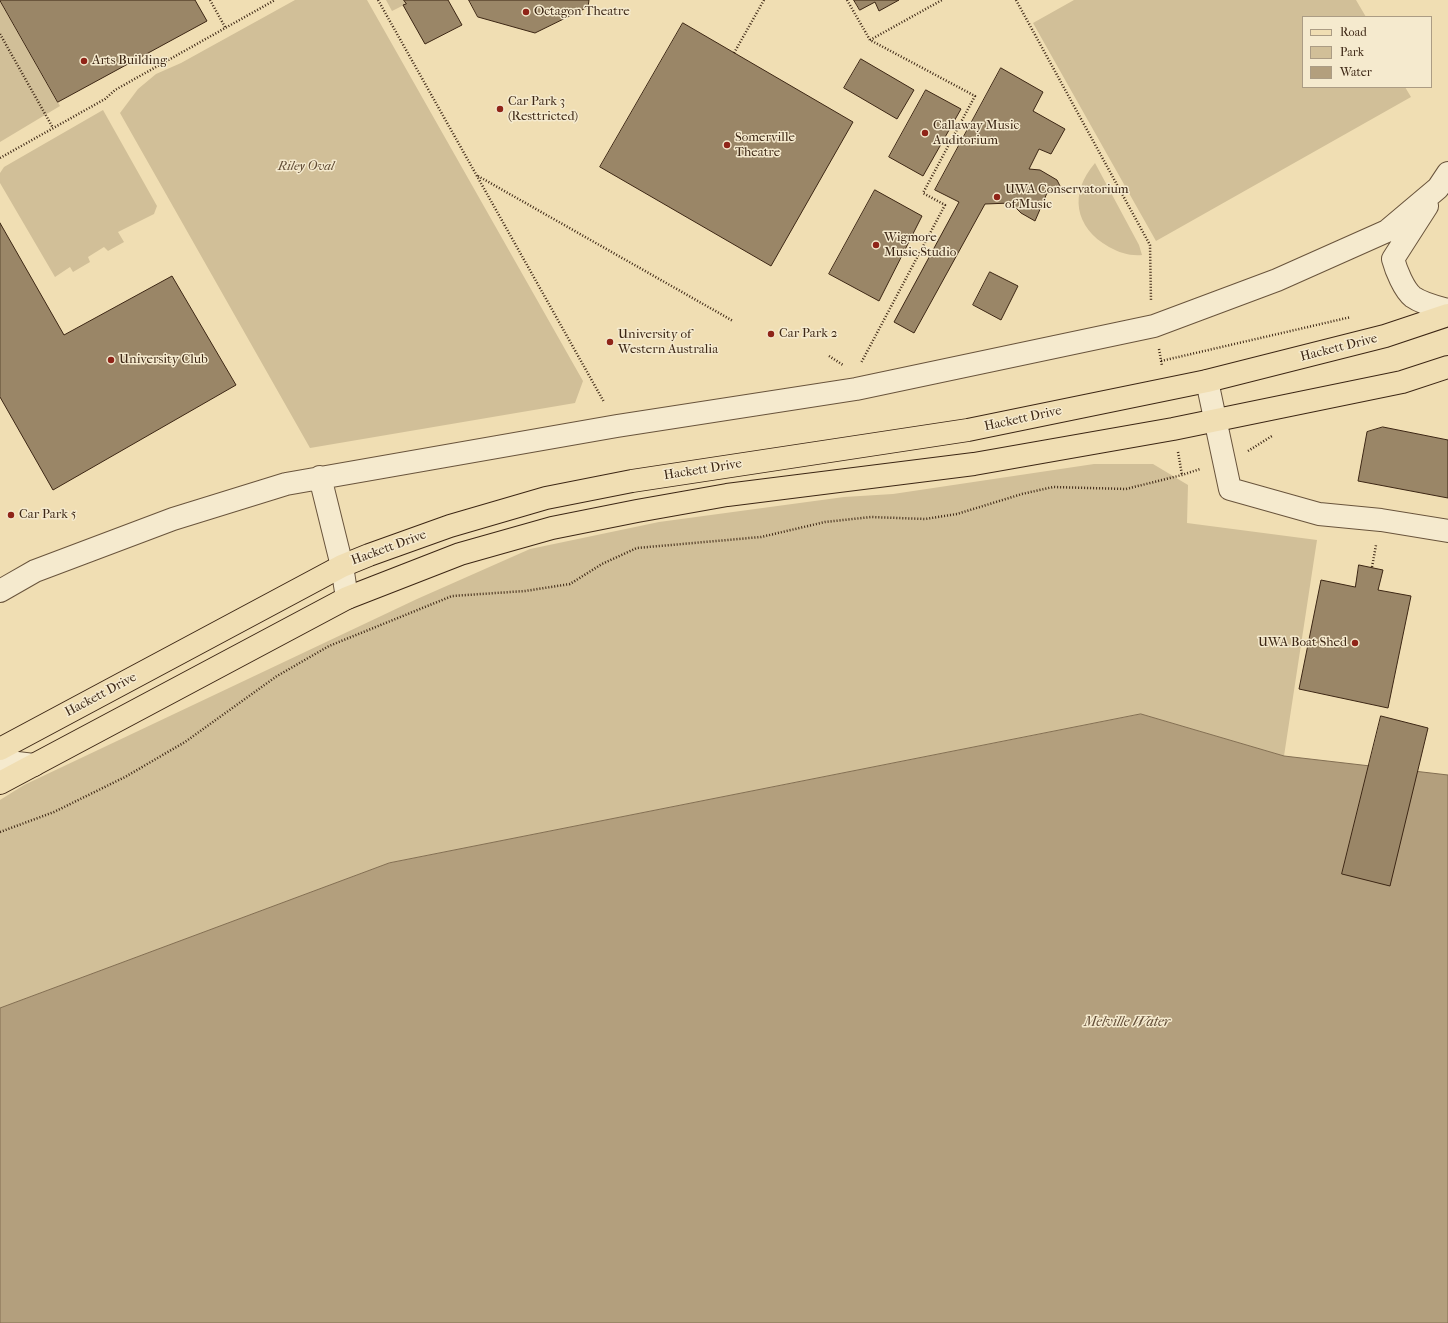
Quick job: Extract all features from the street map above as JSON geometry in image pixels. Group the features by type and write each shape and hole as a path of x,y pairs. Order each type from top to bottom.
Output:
{"main road":[{"name":"Hackett Drive","path":"0,749 342,566 450,526 546,498 632,481 968,430 1207,381 1385,336 1448,315"},
{"path":"0,783 347,598 460,554 560,526 637,510 727,495 974,464 1215,421 1402,382 1448,367"}],"lane":[{"path":"0,591 35,571 172,519 286,484 617,426 856,389 1154,326 1278,280 1387,230 1443,180"},
{"path":"1443,180 1393,259 1398,275 1412,296 1424,302 1448,310"},
{"path":"1207,381 1230,489 1318,514 1381,520 1448,531"},
{"path":"320,477 342,566 347,598"},
{"path":"0,761 34,765"}],"path":[{"path":"210,0 225,27"},
{"path":"0,158 105,99 115,90 275,0"},
{"path":"378,0 617,426"},
{"path":"734,53 764,0"},
{"path":"847,0 870,40 975,96 923,193 945,205 860,365"},
{"path":"870,40 942,0"},
{"path":"1016,0 1150,245 1151,307"},
{"path":"0,34 53,128"},
{"path":"476,175 733,321"},
{"path":"1161,361 1353,316"},
{"path":"0,832 54,812 125,777 184,742 277,676 329,646 452,596 525,591 570,584 602,564 637,548 760,537 825,522 871,517 925,519 949,516 987,506 1022,494 1053,487 1126,489 1182,475 1177,448"}],"green space":[{"path":"0,0 60,106 0,142"},
{"name":"Riley Oval","path":"295,0 367,0 583,381 575,403 310,448 120,113 138,89 156,74 181,63"},
{"path":"386,0 404,0 406,4 392,11"},
{"path":"1074,0 1356,0 1365,16 1302,16 1302,88 1406,88 1411,97 1156,241 1033,23"},
{"path":"103,110 157,206 154,214 118,232 124,242 108,251 104,247 88,257 90,262 73,272 70,267 55,277 0,183 0,173 4,167"},
{"path":"1095,163 1139,245 1142,255 1125,254 1109,247 1097,239 1088,230 1082,220 1079,209 1081,186"},
{"path":"1094,464 1153,464 1188,485 1187,523 1317,540 1284,756 1141,714 389,863 0,1008 0,800 24,785 417,599 530,549 659,522 844,497 893,494"}],"water":[{"name":"Melville Water","path":"1141,714 1284,756 1448,775 1448,1323 0,1323 0,1008 389,863"}],"building":[{"name":"Arts Building","path":"0,0 195,0 207,21 58,102"},
{"path":"404,0 448,0 462,25 425,44 403,5 406,4"},
{"name":"Octagon Theatre","path":"469,0 589,0 588,7 535,33 478,17"},
{"path":"854,0 899,0 879,11 875,2 860,10"},
{"name":"Somerville Theatre","path":"683,23 853,122 771,266 600,167"},
{"path":"861,59 914,90 897,119 844,88"},
{"name":"UWA Conservatorium of Music","path":"1001,68 1043,92 1033,111 1065,129 1051,154 1039,149 1029,169 1040,170 1057,180 1060,186 1056,192 1047,193 1035,221 1021,213 1011,203 985,204 914,333 894,322 959,202 935,190"},
{"name":"Callaway Music Auditorium","path":"926,90 961,109 923,176 889,157"},
{"name":"Wigmore Music Studio","path":"875,190 922,216 879,301 829,274"},
{"name":"University Club","path":"0,223 64,335 172,276 236,385 53,490 0,397"},
{"path":"990,272 1018,286 1001,320 973,305"},
{"path":"1383,427 1448,440 1448,498 1358,481 1367,432"},
{"name":"UWA Boat Shed","path":"1359,565 1383,570 1378,590 1411,596 1388,708 1299,689 1321,580 1355,587"},
{"path":"1381,716 1428,728 1390,886 1342,874"}],"place":[{"name":"Octagon Theatre","path":"526,12"},
{"name":"Arts Building","path":"84,61"},
{"name":"Car Park 3 (Resttricted)","path":"500,109"},
{"name":"Callaway Music Auditorium","path":"925,133"},
{"name":"Somerville Theatre","path":"727,145"},
{"name":"UWA Conservatorium of Music","path":"997,197"},
{"name":"Wigmore Music Studio","path":"876,245"},
{"name":"Car Park 2","path":"771,334"},
{"name":"University of Western Australia","path":"610,342"},
{"name":"University Club","path":"111,360"},
{"name":"Car Park 5","path":"11,515"},
{"name":"UWA Boat Shed","path":"1355,643"}]}
